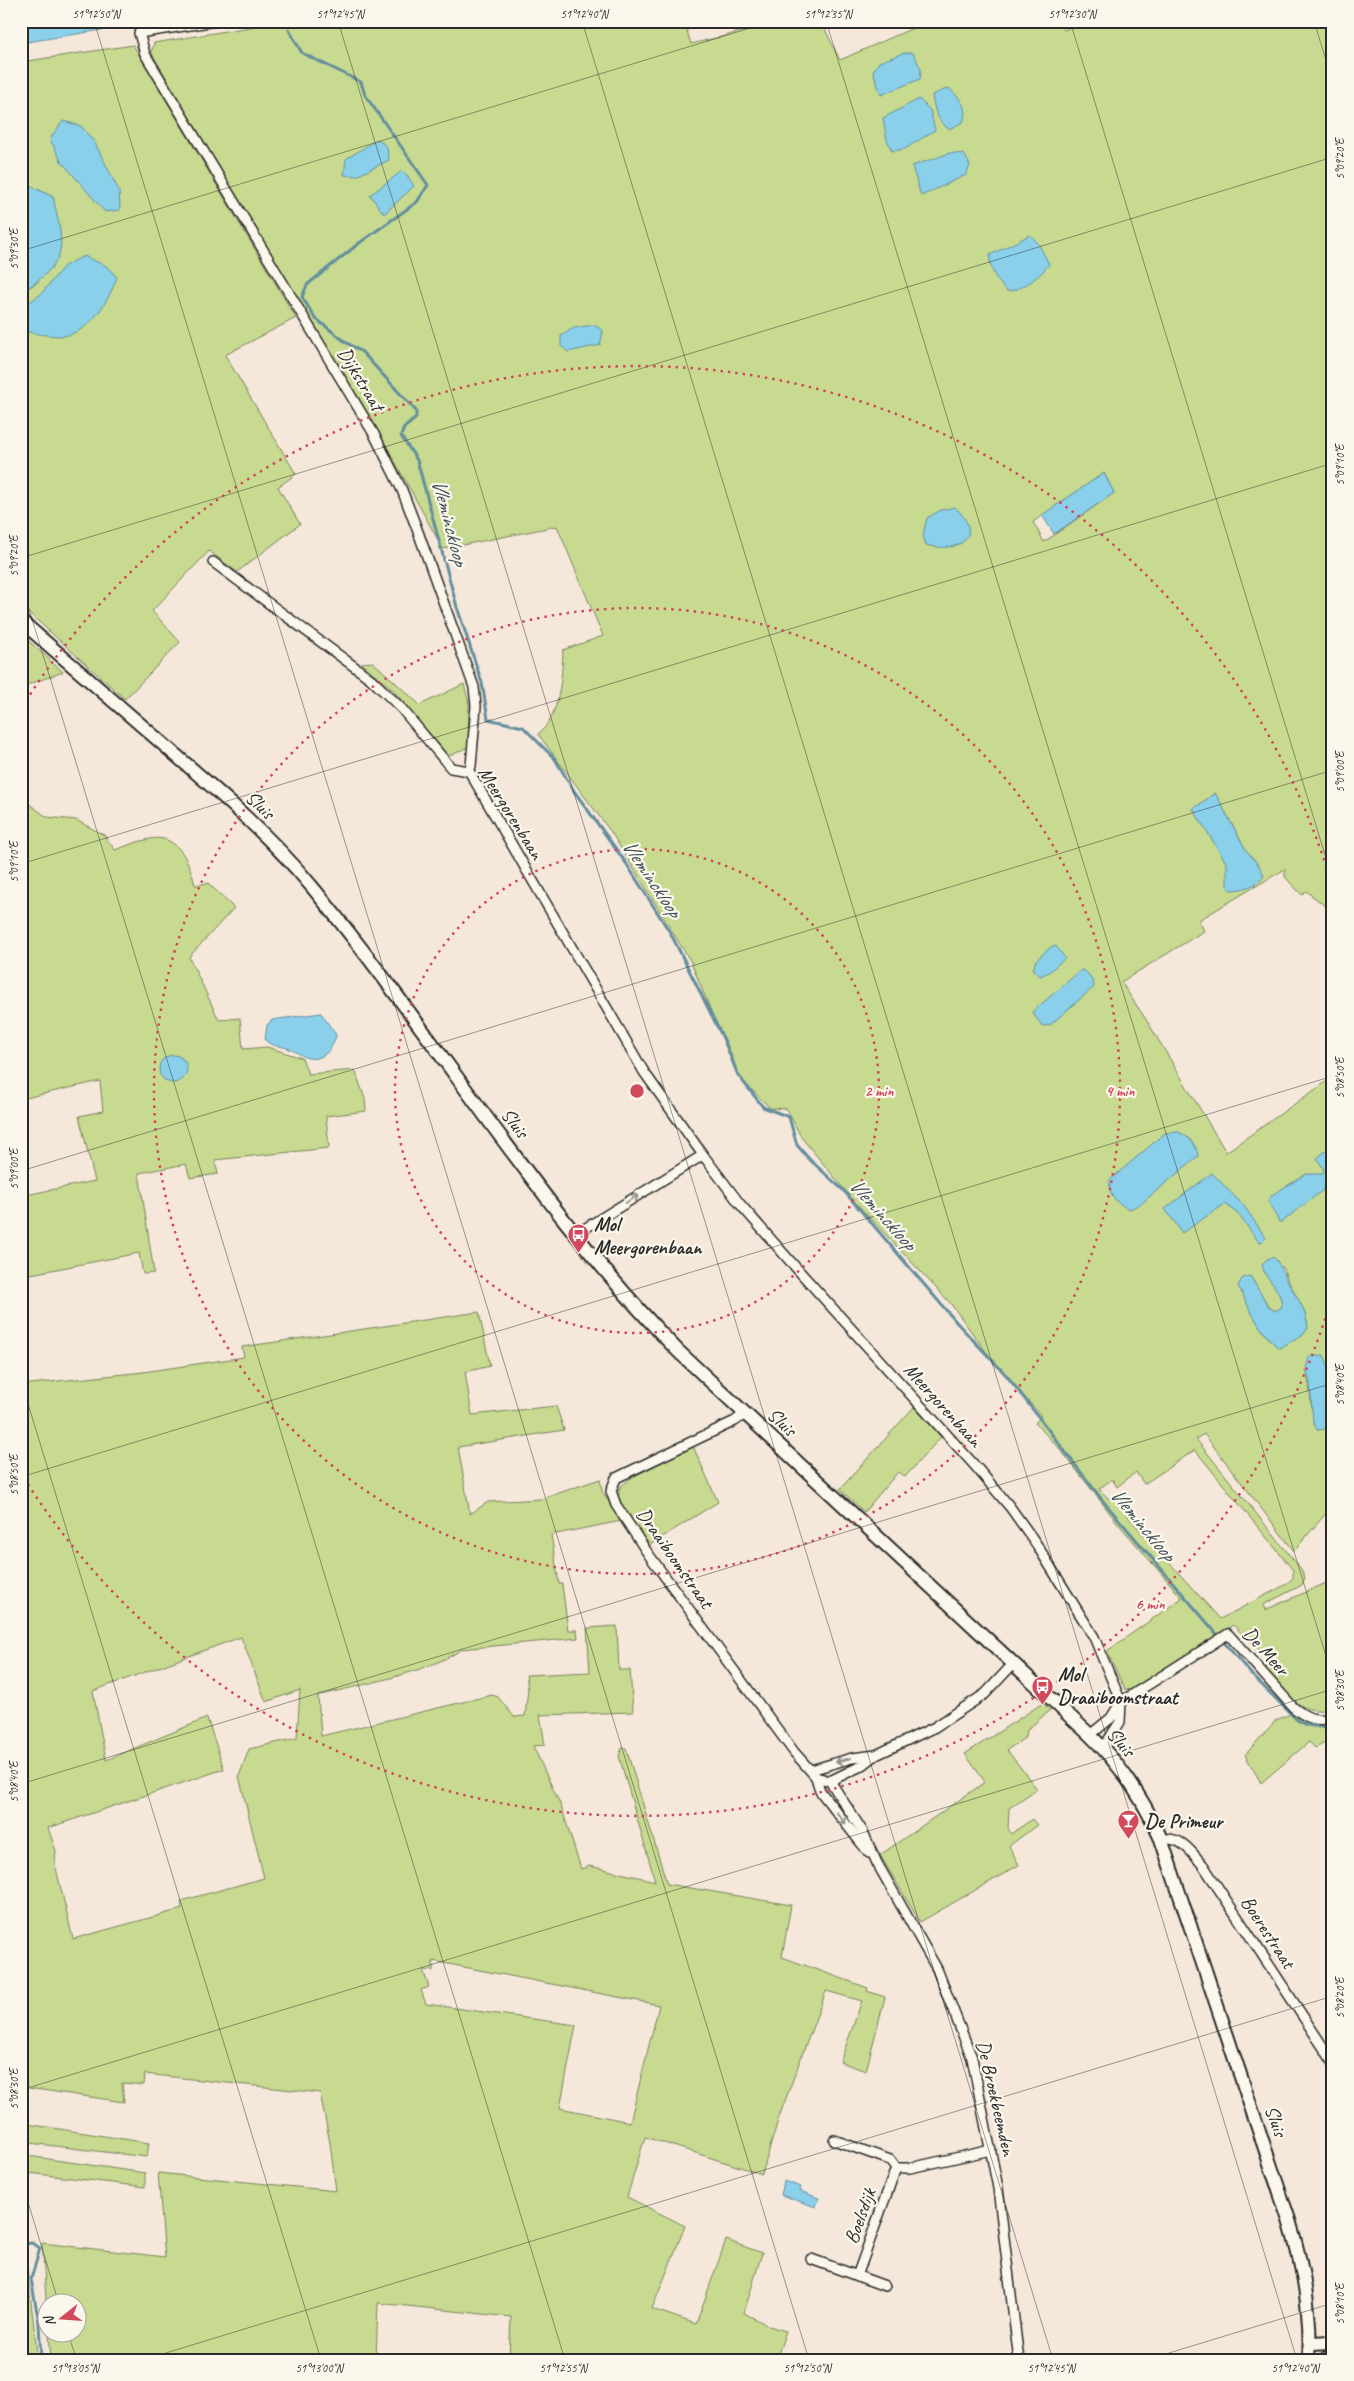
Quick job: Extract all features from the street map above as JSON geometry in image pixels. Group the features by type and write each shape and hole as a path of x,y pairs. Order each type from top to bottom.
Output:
{"street":[{"name":"Dijkstraat","path":"216,21 139,34 145,54 374,434 402,490 474,687 476,706 472,766 469,771"},
{"name":"Meergorenbaan","path":"213,562 371,679 401,708 451,768 469,771 644,1072 702,1155 772,1240 1010,1507 1035,1542 1094,1637 1121,1702"},
{"name":"Sluis","path":"21,621 223,796 296,868 351,936 576,1234 643,1314 1090,1735 1103,1748 1140,1797 1161,1840 1298,2250 1304,2277 1310,2343 1309,2360"},
{"path":"576,1234 702,1155"},
{"name":"Draaiboomstraat","path":"746,1413 735,1421 616,1478 611,1491 616,1505 649,1555 794,1752 813,1774 830,1782"},
{"name":"De Meer","path":"1121,1702 1228,1634 1292,1707 1304,1716 1316,1720 1333,1718"},
{"path":"830,1782 863,1765 876,1755 935,1727 962,1710 985,1694 1014,1663"},
{"path":"1090,1735 1112,1718 1121,1702"},
{"path":"1103,1748 1120,1722 1121,1702"},
{"path":"813,1774 852,1758 876,1755"},
{"name":"De Broekbeemden","path":"813,1774 820,1791 877,1862"},
{"name":"De Broekbeemden","path":"830,1782 863,1832 877,1862 937,1969 972,2058 1004,2223 1018,2360"},
{"name":"Boerestraat","path":"1161,1840 1178,1840 1185,1844 1203,1865 1333,2062"},
{"name":"Boelsdijk","path":"834,2140 890,2160 896,2168"},
{"name":"Boelsdijk","path":"896,2168 910,2168 991,2150"},
{"name":"Boelsdijk","path":"857,2276 896,2168"},
{"name":"Boelsdijk","path":"811,2258 885,2286"},
{"path":"1310,2343 1333,2342"},
{"path":"1324,2360 1333,2354"}],"green space":[{"path":"286,21 684,21 691,44 757,28 757,21 821,21 840,60 929,21 1058,21 1064,30 1086,21 1333,21 1333,912 1306,891 1302,895 1285,877 1285,869 1199,920 1204,931 1121,982 1147,1021 1226,1152 1333,1077 1333,1406 1328,1364 1306,1369 1313,1417 1318,1430 1332,1424 1333,1421 1333,1505 1294,1551 1204,1434 1196,1439 1301,1569 1305,1578 1302,1585 1263,1605 1265,1610 1333,1580 1333,1709 1310,1709 1294,1701 1266,1669 1269,1659 1233,1625 1134,1690 1125,1690 1107,1651 1182,1598 1116,1521 1060,1449 1035,1423 1041,1416 984,1349 951,1304 854,1201 801,1137 787,1109 770,1108 737,1075 691,962 611,832 538,734 545,727 555,707 562,672 563,650 603,636 557,526 443,549 372,420 151,52 154,43","holes":["1104,473 1114,493 1044,542 1033,522","1215,793 1246,850 1260,867 1227,864 1194,809","1283,1267 1307,1320 1308,1328 1302,1336 1279,1348 1260,1327 1239,1285 1250,1276 1269,1307 1275,1311 1283,1307 1278,1292 1263,1270","1195,1450 1293,1570 1293,1578 1285,1585 1220,1619 1130,1519 1124,1509 1122,1498 1109,1499 1099,1489 1112,1479 1117,1487 1136,1472 1144,1484"]},
{"path":"133,45 296,318 225,355 296,474 278,487 300,524 237,572 209,551 152,611 180,642 125,699 21,606 21,575 25,572 26,546 21,539 21,293 39,281 53,197 21,181 21,62"},
{"path":"21,634 63,672 21,687"},
{"path":"373,662 420,705 464,684 469,704 468,747 449,756 392,689 361,663"},
{"path":"21,798 47,817 76,820 104,835 115,850 137,842 160,838 175,845 186,859 195,885 208,883 234,908 189,957 219,1020 240,1018 243,1049 267,1047 302,1058 308,1074 355,1070 365,1099 366,1111 326,1116 329,1148 215,1160 218,1174 190,1178 186,1164 139,1173 154,1273 143,1274 139,1253 21,1276 21,1196 95,1181 79,1116 103,1111 100,1081 21,1099"},
{"path":"479,1312 490,1366 465,1372 472,1415 556,1406 564,1430 458,1447 470,1514 488,1502 541,1499 600,1479 602,1491 621,1521 551,1535 559,1584 562,1584 568,1630 577,1630 578,1638 462,1649 447,1658 412,1672 318,1696 321,1736 492,1695 498,1697 514,1717 525,1716 528,1689 526,1675 590,1672 587,1628 617,1626 619,1670 630,1670 633,1712 540,1715 545,1745 533,1746 561,1806 581,1869 590,1866 655,1881 619,1756 622,1748 626,1748 667,1884 791,1905 782,1957 868,1988 867,1991 885,1997 866,2071 840,2062 862,2001 826,1991 779,2117 762,2174 645,2137 627,2197 685,2226 652,2309 696,2324 726,2240 762,2253 744,2313 769,2326 786,2331 776,2360 509,2360 511,2317 378,2303 376,2360 51,2360 50,2344 88,2344 88,2294 46,2294 42,2243 165,2257 158,2173 336,2191 330,2143 320,2093 145,2074 144,2085 122,2083 124,2102 21,2087 21,1385 143,1372 244,1357 242,1347","holes":["241,1637 266,1702 300,1690 297,1738 249,1749 239,1776 264,1878 181,1901 182,1909 73,1939 55,1864 56,1851 48,1828 224,1769 207,1718 106,1760 93,1691","433,1961 659,2005 630,2122 560,2108 576,2025 426,2004 421,1990 429,1987 423,1970 433,1971"]},
{"path":"914,1407 941,1437 905,1477 898,1472 864,1512 840,1489"},
{"path":"693,1446 718,1502 648,1546 618,1498 620,1487 631,1478"},
{"path":"1043,1703 1050,1710 1027,1730 1026,1737 1007,1750 1037,1789 1009,1808 1008,1828 1011,1834 1032,1819 1037,1825 1009,1846 1019,1865 920,1922 880,1855 985,1782 965,1754"},
{"path":"1293,1713 1333,1719 1333,1739 1315,1748 1309,1742 1261,1783 1245,1755 1276,1720"},
{"path":"21,2123 149,2143 147,2157 21,2142"},
{"path":"21,2155 145,2173 145,2187 21,2172"},
{"path":"21,2245 24,2245 38,2360 21,2360"}],"water":[{"path":"21,21 157,21 21,43"},
{"path":"904,53 913,53 921,69 920,79 881,95 873,71 879,62"},
{"path":"949,88 962,103 965,117 963,122 949,129 939,119 932,95"},
{"path":"919,99 930,110 935,130 905,149 892,151 887,140 883,118"},
{"path":"63,121 81,126 95,143 119,191 120,210 105,212 61,161 50,139"},
{"path":"378,139 387,147 389,160 357,176 344,175 346,159"},
{"path":"950,153 964,154 970,165 966,175 921,196 912,166"},
{"path":"402,171 414,186 384,214 370,195"},
{"path":"21,181 53,197 61,242 60,252 48,272 21,293"},
{"path":"1030,235 1038,243 1049,264 1030,282 1018,289 1007,291 994,274 990,255"},
{"path":"84,256 106,266 117,277 109,296 96,315 80,330 70,334 55,336 21,331 21,308 41,294 64,266"},
{"path":"595,325 603,331 600,345 568,352 561,346 561,336 573,328"},
{"path":"1104,473 1114,493 1054,534 1042,515"},
{"path":"955,507 964,518 968,527 968,535 964,541 948,547 926,545 923,535 927,518 941,510"},
{"path":"1215,793 1246,850 1260,867 1264,876 1249,887 1230,890 1227,886 1227,864 1193,809"},
{"path":"1052,946 1056,946 1065,958 1049,972 1040,976 1033,970 1036,960"},
{"path":"1081,970 1090,976 1094,987 1050,1025 1042,1026 1032,1012"},
{"path":"321,1013 336,1035 332,1046 321,1057 305,1057 289,1049 270,1044 265,1040 267,1025 272,1020"},
{"path":"173,1055 183,1059 187,1069 183,1079 173,1083 163,1079 159,1069 163,1059"},
{"path":"1179,1132 1192,1141 1198,1156 1142,1203 1130,1209 1117,1201 1110,1190 1110,1180 1165,1133"},
{"path":"1333,1145 1333,1185 1327,1178 1323,1190 1282,1222 1279,1222 1268,1201 1272,1195 1306,1174 1323,1174 1324,1170 1317,1158"},
{"path":"1212,1173 1244,1206 1266,1238 1262,1242 1258,1241 1238,1214 1225,1204 1182,1233 1165,1209"},
{"path":"1273,1257 1280,1265 1300,1303 1308,1328 1302,1336 1279,1348 1260,1327 1238,1285 1243,1278 1250,1276 1269,1307 1275,1311 1282,1307 1279,1294 1262,1265 1267,1259"},
{"path":"1324,1355 1331,1379 1333,1421 1325,1429 1317,1430 1313,1422 1310,1384 1306,1369 1309,1357"},
{"path":"784,2181 801,2187 800,2191 819,2198 816,2207 781,2195"}],"waterway":[{"name":"Vleminckloop","path":"289,30 302,53 361,82 365,95 428,185 417,202 358,244 307,285 302,297 315,318 362,352 416,411 416,418 404,428 401,436 417,460 457,607 482,683 488,719 523,727 555,759 574,791 626,863 671,934 726,1044 738,1075 763,1107 789,1117 797,1145 809,1159 844,1191 958,1324 1007,1376 1103,1501 1252,1675 1297,1720 1307,1725 1321,1727 1333,1724"},
{"path":"21,2244 32,2243 40,2248 31,2279 39,2323 41,2360"}],"place":[{"name":"Mol Meergorenbaan","path":"578,1254"},
{"name":"Mol Draaiboomstraat","path":"1042,1705"},
{"name":"De Primeur","path":"1129,1840"}]}
